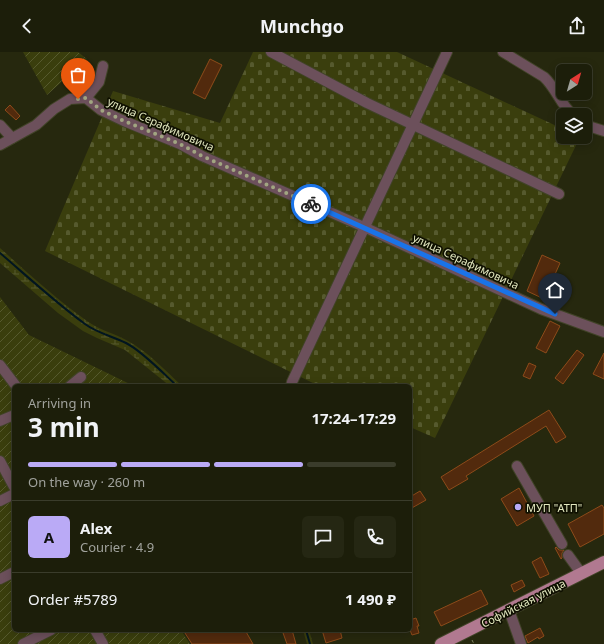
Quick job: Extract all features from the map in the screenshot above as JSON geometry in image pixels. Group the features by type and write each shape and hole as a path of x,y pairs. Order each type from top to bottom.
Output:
{"main road":[{"name":"Софийская улица","path":"441,644 604,562"}],"street":[{"path":"271,52 366,103 559,194"},
{"path":"292,384 447,52"},
{"path":"503,52 544,77 549,82 565,108"},
{"path":"0,145 36,125 54,109 70,99 86,98 99,82 103,66"},
{"name":"улица Серафимовича","path":"86,98 101,110 124,121 180,144 202,156 364,227 541,309 604,332"},
{"path":"0,125 12,138"},
{"path":"592,127 604,131"},
{"path":"0,365 14,384"},
{"path":"72,384 81,377"},
{"path":"0,421 12,416"},
{"path":"0,461 12,483"},
{"path":"517,466 562,544"},
{"path":"0,501 12,495"},
{"path":"568,555 581,573"},
{"path":"0,579 12,573"},
{"path":"509,610 520,644"},
{"path":"23,644 47,632"},
{"path":"96,632 103,644"}],"green space":[{"path":"23,52 78,52 87,59 47,95"},
{"path":"253,52 397,52 556,126 556,144 577,144 435,438 412,428 412,384 315,384 45,251 113,91 220,123"},
{"path":"0,248 64,304 96,327 123,338 135,345 180,384 168,384 125,350 83,331 58,313 0,263"},
{"path":"0,297 29,335 130,384 12,384 12,632 182,632 190,644 0,644"},
{"path":"304,632 310,632 313,644 307,644"}],"building":[{"path":"210,59 222,65 205,99 193,93"},
{"path":"10,105 20,116 16,120 5,110"},
{"path":"542,255 560,263 544,299 527,291"},
{"path":"550,321 560,326 546,353 536,348"},
{"path":"577,350 584,355 563,384 555,378"},
{"path":"604,353 604,379 593,374"},
{"path":"529,363 536,366 530,379 523,376"},
{"path":"549,410 566,437 556,443 546,426 466,476 468,479 449,490 441,477"},
{"name":"МУП \"АТП\"","path":"519,488 534,516 517,526 501,499"},
{"path":"420,491 426,500 412,508 412,496"},
{"path":"602,505 604,508 604,534 580,547 568,524"},
{"path":"556,547 559,550 564,550 561,559 555,548"},
{"path":"541,557 549,574 540,578 532,562"},
{"path":"522,580 525,586 514,592 511,585"},
{"path":"481,590 488,604 441,626 434,612"},
{"path":"416,618 419,626 417,626 419,633 412,635 411,632 412,619"},
{"path":"540,628 544,636 539,639 538,637 528,643 525,636"},
{"path":"184,632 246,632 253,644 192,644"},
{"path":"283,632 293,632 296,644 287,644"},
{"path":"323,632 340,632 342,638 326,643"}],"waterway":[{"path":"0,253 74,316 94,330 121,341 139,351 175,384"},
{"path":"307,632 310,644"}],"way so far":[{"path":"78,99 86,98 101,110 124,121 180,144 202,156 311,204"}],"place":[{"name":"МУП \"АТП\"","path":"518,507"}],"route":[{"path":"311,204 555,314"}]}
